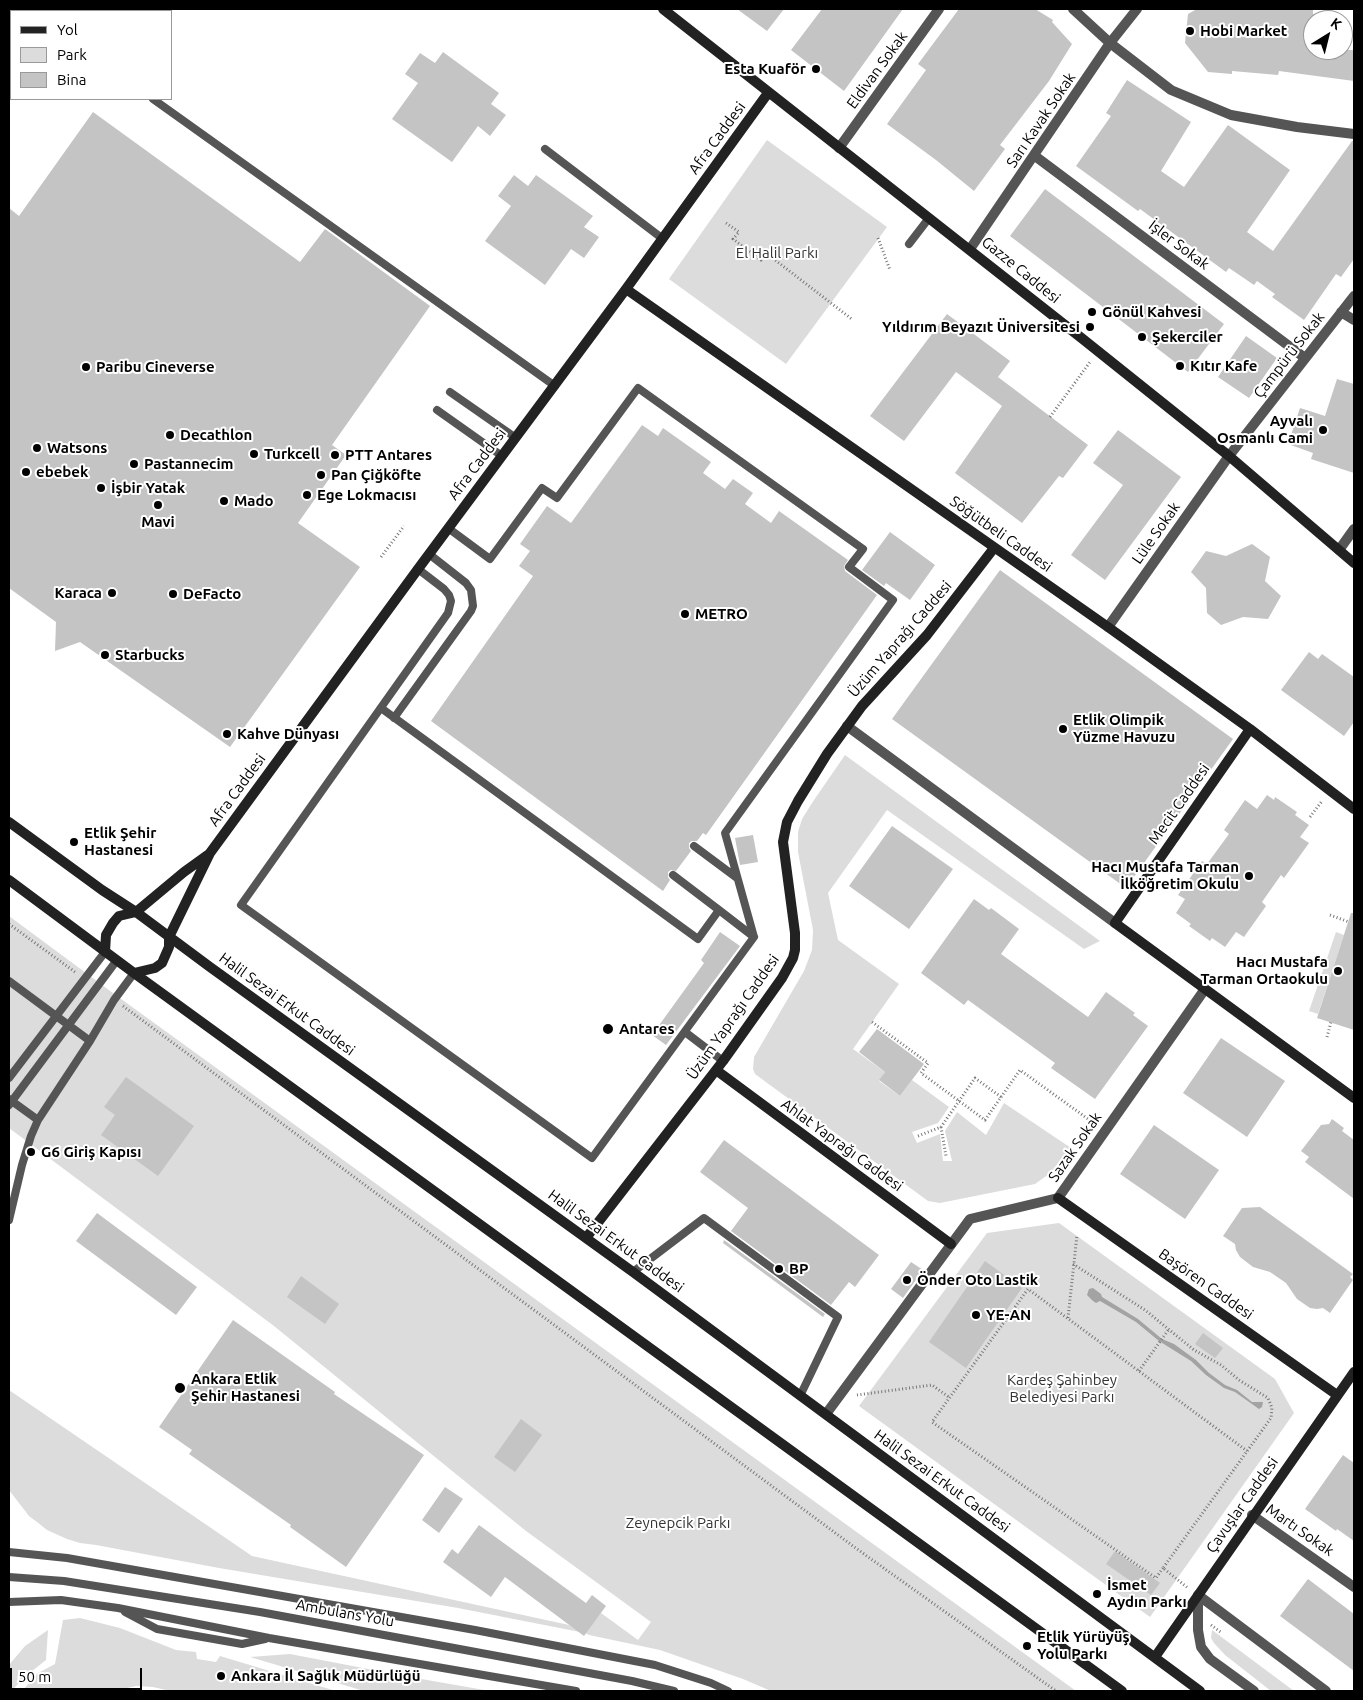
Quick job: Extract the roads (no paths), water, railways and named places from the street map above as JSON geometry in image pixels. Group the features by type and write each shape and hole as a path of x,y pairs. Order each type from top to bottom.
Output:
{"street":[{"name":"Eldivan Sokak","path":"839,148 939,9"},
{"path":"1073,9 1110,43 1171,90 1231,115 1297,127 1354,134"},
{"name":"Sarı Kavak Sokak","path":"970,249 1110,43 1137,9"},
{"name":"Gazze Caddesi","path":"670,11 768,93 970,249 1229,456 1354,562"},
{"name":"Afra Caddesi","path":"169,937 210,853 448,528 555,386 768,93"},
{"name":"İşler Sokak","path":"1035,156 1305,358"},
{"name":"Söğütbeli Caddesi","path":"626,289 1108,627 1250,729 1354,809"},
{"name":"Çampürü Sokak","path":"1229,456 1354,296"},
{"path":"1342,312 1354,320"},
{"name":"Lüle Sokak","path":"1108,627 1229,456"},
{"path":"1339,550 1354,529"},
{"name":"Üzüm Yaprağı Caddesi","path":"586,1238 723,1061 782,978 793,958 795,933 784,854 787,822 798,801 862,706 927,635 994,548"},
{"path":"847,726 1354,1098"},
{"name":"Mecit Caddesi","path":"1115,923 1250,729"},
{"name":"Halil Sezai Erkut Caddesi","path":"9,822 633,1272 1200,1691"},
{"name":"Afra Caddesi","path":"136,912 210,853"},
{"path":"9,880 105,952 1122,1691"},
{"path":"105,952 106,935 113,923 119,916 136,912"},
{"path":"134,973 155,968 162,963 169,947 169,937"},
{"name":"Sazak Sokak","path":"826,1414 970,1219 1058,1198 1205,989"},
{"name":"Ahlat Yaprağı Caddesi","path":"716,1070 951,1244"},
{"name":"Başören Caddesi","path":"1058,1198 1337,1396"},
{"name":"Çavuşlar Caddesi","path":"1154,1657 1354,1372"},
{"name":"Martı Sokak","path":"1252,1515 1354,1588"},
{"path":"1198,1595 1198,1630 1202,1646 1210,1660 1254,1691"},
{"path":"1198,1595 1326,1691"}],"lane":[{"path":"155,100 555,386"},
{"path":"545,149 662,239"},
{"path":"909,244 930,218"},
{"path":"448,528 490,559 542,488 556,498 638,388 863,549 849,567 893,600 725,833 754,937"},
{"path":"450,392 516,438"},
{"path":"437,410 502,456"},
{"path":"394,718 473,606 471,590 466,583 429,554"},
{"path":"418,569 449,595 451,607 448,613 241,905 592,1158 754,937"},
{"path":"381,708 698,940 719,910"},
{"path":"694,846 737,878"},
{"path":"673,876 754,937"},
{"path":"9,1078 105,952"},
{"path":"38,1120 10,1101 117,960"},
{"path":"9,1220 22,1165 38,1120 90,1041 114,1000 134,973"},
{"path":"9,981 90,1041"},
{"path":"685,1032 723,1061"},
{"path":"633,1272 704,1218 815,1299 838,1317 800,1396"},
{"path":"9,1552 67,1558 475,1630 655,1664 711,1683 728,1691"},
{"name":"Ambulans Yolu","path":"9,1578 64,1581 260,1612 632,1680 674,1691"},
{"path":"9,1602 61,1600 118,1608 269,1638 576,1691"},
{"path":"118,1608 156,1629 242,1644 269,1638"}],"place":[{"name":"Hobi Market","path":"1190,31"},
{"name":"Esta Kuaför","path":"816,69"},
{"name":"Gönül Kahvesi","path":"1092,312"},
{"name":"Yıldırım Beyazıt Üniversitesi","path":"1090,327"},
{"name":"Şekerciler","path":"1142,337"},
{"name":"Kıtır Kafe","path":"1180,366"},
{"name":"Paribu Cineverse","path":"86,367"},
{"name":"Ayvalı Osmanlı Cami","path":"1323,430"},
{"name":"Decathlon","path":"170,435"},
{"name":"Watsons","path":"37,448"},
{"name":"Turkcell","path":"254,454"},
{"name":"PTT Antares","path":"335,455"},
{"name":"Pastannecim","path":"134,464"},
{"name":"ebebek","path":"26,472"},
{"name":"Pan Çiğköfte","path":"321,475"},
{"name":"İşbir Yatak","path":"101,488"},
{"name":"Ege Lokmacısı","path":"307,495"},
{"name":"Mado","path":"224,501"},
{"name":"Mavi","path":"158,505"},
{"name":"Karaca","path":"112,593"},
{"name":"DeFacto","path":"173,594"},
{"name":"METRO","path":"685,614"},
{"name":"Starbucks","path":"105,655"},
{"name":"Etlik Olimpik Yüzme Havuzu","path":"1063,729"},
{"name":"Kahve Dünyası","path":"227,734"},
{"name":"Etlik Şehir Hastanesi","path":"74,842"},
{"name":"Hacı Mustafa Tarman İlköğretim Okulu","path":"1249,876"},
{"name":"Hacı Mustafa Tarman Ortaokulu","path":"1338,971"},
{"name":"Antares","path":"608,1029"},
{"name":"G6 Giriş Kapısı","path":"31,1152"},
{"name":"BP","path":"779,1269"},
{"name":"Önder Oto Lastik","path":"907,1280"},
{"name":"YE-AN","path":"976,1315"},
{"name":"Ankara Etlik Şehir Hastanesi","path":"180,1388"},
{"name":"İsmet Aydın Parkı","path":"1097,1594"},
{"name":"Etlik Yürüyüş Yolu Parkı","path":"1027,1646"},
{"name":"Ankara İl Sağlık Müdürlüğü","path":"221,1676"}],"park label":[{"name":"El Halil Parkı","path":"777,253"},
{"name":"Kardeş Şahinbey Belediyesi Parkı","path":"1062,1388"},
{"name":"Zeynepcik Parkı","path":"678,1523"}]}
